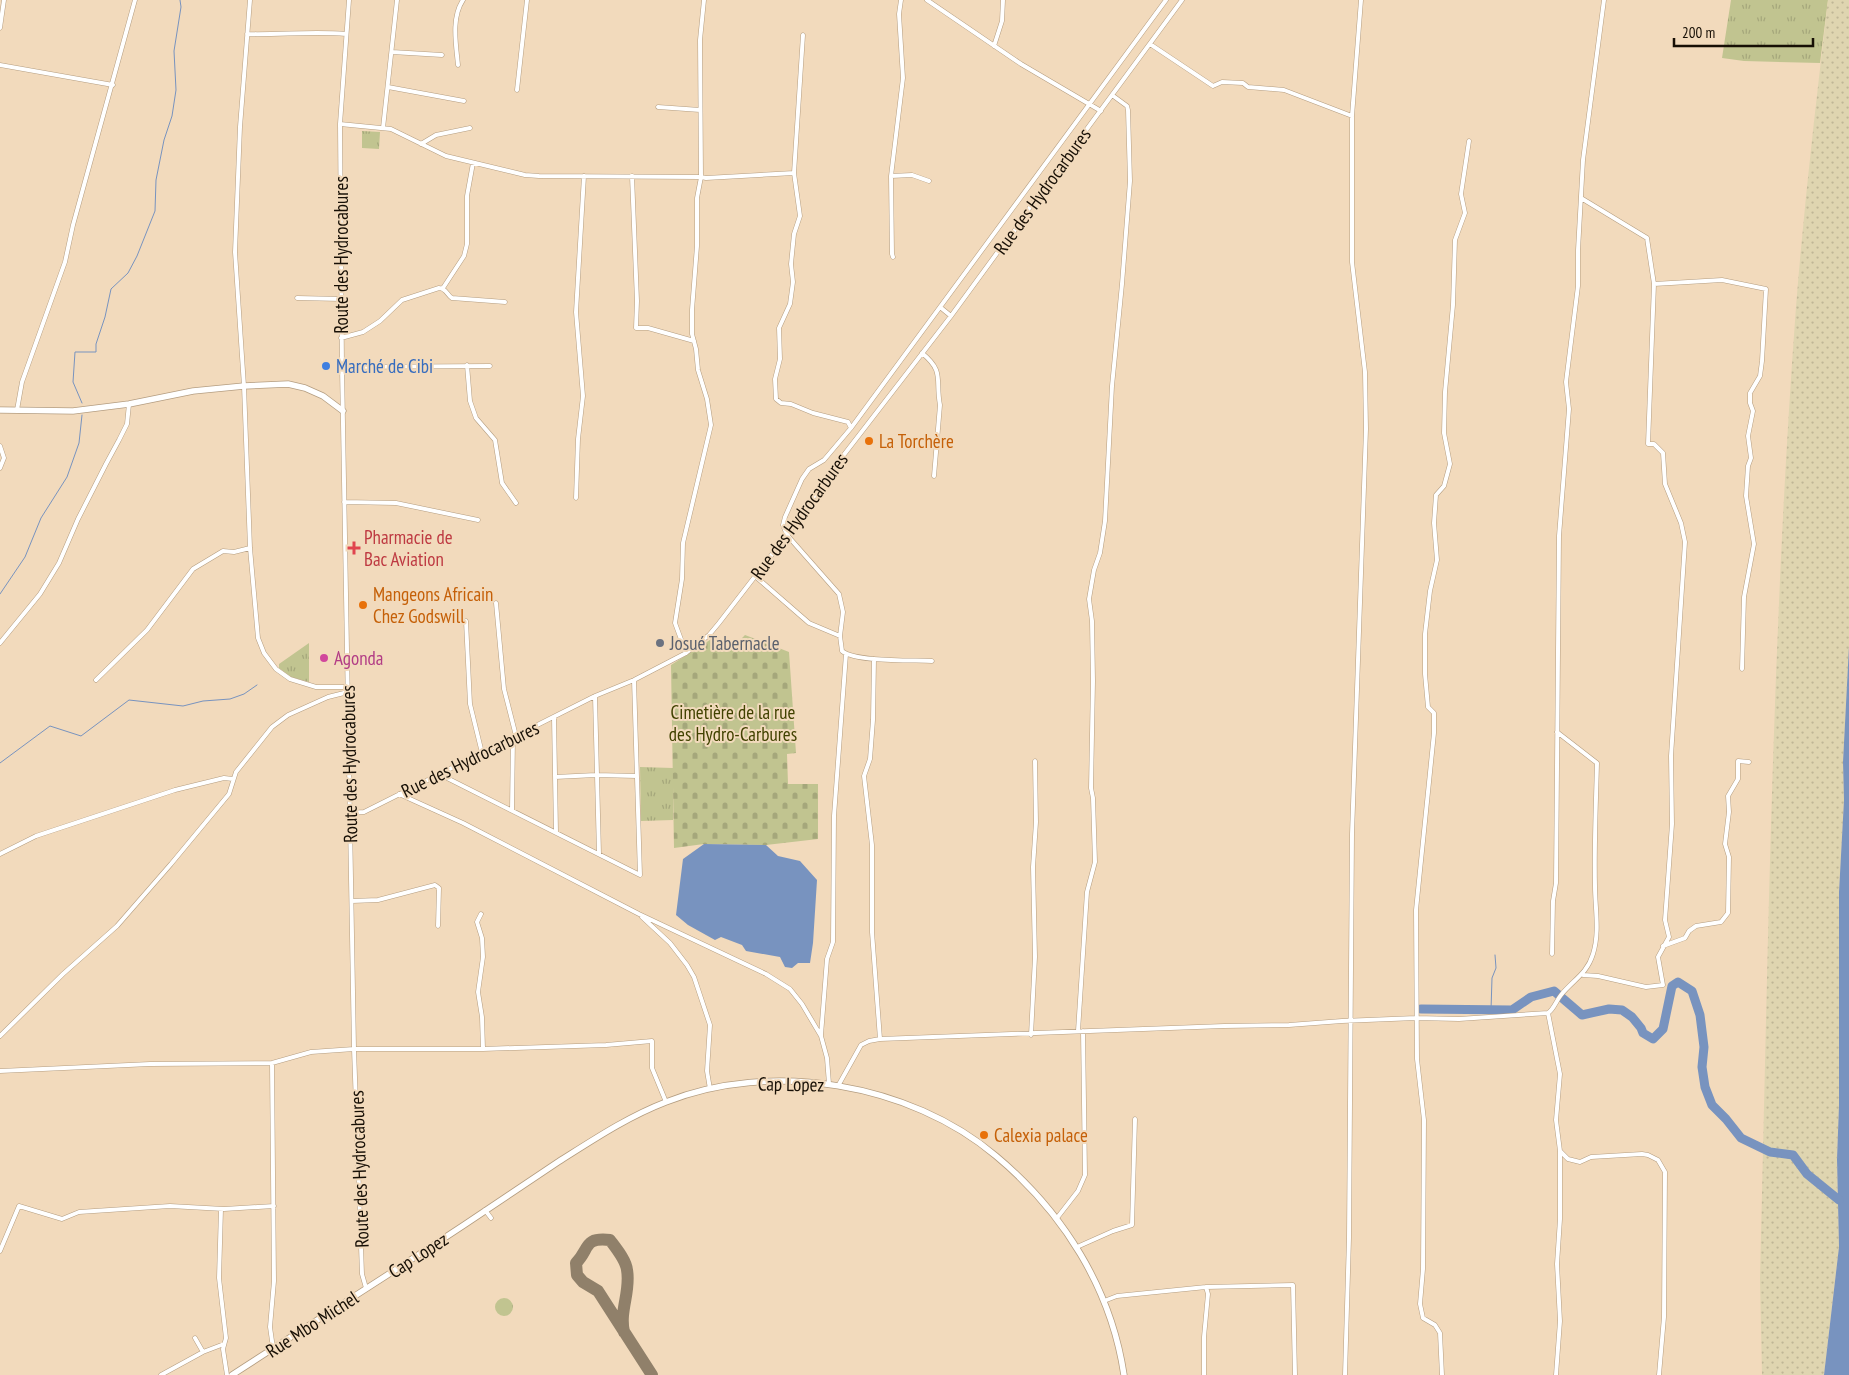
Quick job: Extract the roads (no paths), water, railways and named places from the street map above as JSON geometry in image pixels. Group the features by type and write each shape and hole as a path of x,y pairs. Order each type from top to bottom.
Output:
{"street":[{"path":"0,28 4,0"},
{"path":"16,410 22,382 65,262 73,225 135,0"},
{"path":"250,0 240,127 236,252 244,386 250,548 258,638 264,652 276,669 290,679 316,687 348,687"},
{"name":"Route des Hydrocabures","path":"349,0 340,124 341,338 354,1049 362,1274 366,1288"},
{"path":"384,128 397,0"},
{"path":"458,65 455,40 456,24 464,0"},
{"path":"517,90 528,0"},
{"path":"686,652 675,623 682,579 683,543 711,425 707,399 698,370 692,310 697,198 701,177 700,40 704,0"},
{"path":"893,257 891,176 903,78 899,14 900,0"},
{"path":"927,0 994,46 1101,111"},
{"path":"994,46 1002,21 1002,0"},
{"path":"932,661 874,659 846,654 842,651 840,636 844,612 839,594 787,535 783,525 784,518 802,479 809,469 824,460 851,428 1166,0"},
{"name":"Rue des Hydrocarbures","path":"350,813 364,812 595,696 634,680 686,652 709,635 787,535 836,464 951,316 1182,0"},
{"path":"1345,1375 1349,1238 1352,834 1366,429 1365,372 1352,262 1352,116 1361,0"},
{"path":"1552,954 1553,900 1556,883 1559,536 1569,409 1566,382 1578,286 1578,250 1585,147 1604,0"},
{"path":"247,34 322,32 346,34"},
{"path":"804,35 794,173 800,216 794,234 791,264 793,282 790,304 779,328 780,358 775,379 776,399 813,413 848,422 851,428"},
{"path":"1150,44 1213,86 1222,82 1243,83 1248,87 1282,89 1352,116"},
{"path":"392,52 442,55"},
{"path":"0,65 113,85"},
{"path":"388,87 464,101"},
{"path":"1078,1031 1087,892 1096,862 1091,788 1093,724 1092,621 1089,599 1094,570 1100,554 1105,521 1104,503 1112,386 1130,181 1128,110 1127,106 1112,95"},
{"path":"658,107 700,110"},
{"path":"340,124 384,128 400,132 439,154 525,175 706,178 794,173"},
{"path":"421,144 436,135 470,128"},
{"path":"1442,1375 1440,1333 1435,1325 1423,1318 1420,1304 1423,1269 1424,1120 1416,1018 1418,986 1416,910 1434,713 1428,706 1425,634 1430,591 1437,560 1434,523 1436,495 1444,486 1450,464 1444,433 1446,382 1453,305 1455,240 1465,214 1461,194 1469,141"},
{"path":"341,338 353,335 380,321 402,300 420,293 443,288 464,256 467,244 467,196 473,163"},
{"path":"891,176 912,175 929,181"},
{"path":"576,498 578,439 583,396 579,366 580,341 576,312 584,176"},
{"path":"632,176 637,301 636,328 648,328 694,341"},
{"path":"1581,198 1647,238 1654,284 1648,444 1654,444 1663,453 1664,484 1682,523 1685,542 1671,756 1672,824 1665,920 1668,937 1658,957 1664,985 1646,986 1598,976 1583,975"},
{"path":"1654,284 1722,280 1766,289 1760,376 1750,393 1750,403 1754,412 1748,436 1751,458 1748,466 1746,496 1754,544 1744,597 1742,669"},
{"path":"443,288 452,298 505,302"},
{"path":"298,298 341,299"},
{"path":"940,307 951,316"},
{"path":"922,353 933,362 938,373 937,396 940,405 934,476"},
{"path":"467,365 469,398 476,418 496,440 502,483 516,503"},
{"path":"342,367 490,366"},
{"path":"0,410 73,411 129,404 193,391 288,384 305,388 323,396 343,411"},
{"path":"0,644 40,594 59,563 78,519 120,440 126,424 129,404"},
{"path":"0,446 4,458 0,468"},
{"path":"344,502 396,503 478,520"},
{"path":"96,680 147,630 193,569 223,551 234,552 250,548"},
{"path":"755,576 809,622 840,636"},
{"path":"496,603 504,689 514,737 512,810"},
{"path":"466,621 470,704 482,753"},
{"path":"821,1036 827,959 833,942 834,816 846,654"},
{"path":"874,659 870,759 864,776 872,845 872,932 880,1039"},
{"path":"439,774 640,875 634,680"},
{"path":"0,1036 63,974 116,926 223,803 230,794 236,772 272,727 280,720 328,696 348,692"},
{"path":"595,696 599,854"},
{"path":"554,717 556,832"},
{"path":"838,1086 861,1045 880,1039 1289,1025 1416,1018 1460,1019 1548,1013 1566,989 1583,975 1594,952 1597,930 1595,884 1596,763 1558,732"},
{"path":"1031,1034 1034,956 1033,867 1036,822 1035,761"},
{"path":"1663,946 1685,938 1689,931 1696,926 1721,922 1728,914 1729,857 1725,844 1729,812 1728,796 1738,778 1738,761 1749,762"},
{"path":"555,777 637,776"},
{"path":"0,854 36,836 175,790 224,778 233,779"},
{"path":"399,794 463,823 639,914 766,974 790,989 802,1004 821,1036 827,1058 829,1084"},
{"path":"352,901 378,900 435,885 439,888 438,926"},
{"path":"481,914 477,922 482,938 483,958 478,992 482,1017 483,1049"},
{"path":"639,914 670,944 694,977 710,1024 707,1071 710,1089"},
{"path":"1548,1013 1560,1074 1556,1120 1560,1151 1560,1219 1557,1264 1560,1320 1556,1375"},
{"path":"1057,1218 1078,1191 1085,1175 1083,1031"},
{"path":"0,1071 150,1064 272,1063 311,1052 354,1049 483,1049 606,1045 652,1041 652,1068 666,1102"},
{"path":"272,1063 274,1281 270,1327 274,1348"},
{"name":"Cap Lopez","path":"366,1288 615,1126 666,1102 710,1089 773,1081 829,1084 866,1091 933,1116 992,1152 1020,1176 1057,1218 1077,1247 1104,1301 1116,1338 1124,1375"},
{"path":"1077,1247 1113,1230 1132,1225 1135,1119"},
{"path":"1560,1151 1568,1159 1580,1162 1591,1157 1648,1155 1658,1160 1662,1167 1664,1172 1666,1225 1664,1317 1659,1375"},
{"path":"0,1251 19,1206 62,1220 79,1212 170,1206 221,1209 274,1206"},
{"path":"221,1209 219,1278 226,1338 224,1344 227,1375"},
{"path":"485,1210 491,1218"},
{"path":"1104,1301 1117,1296 1206,1287 1293,1285 1295,1375"},
{"path":"1204,1375 1204,1337 1208,1294 1206,1287"},
{"name":"Rue Mbo Michel","path":"232,1375 366,1288"},
{"path":"195,1338 203,1352"},
{"path":"161,1375 203,1352 224,1344"}],"water":[{"path":"1849,646 1849,1375 1824,1375 1839,1247 1837,1159 1839,1105 1839,892"},
{"path":"704,844 766,845 778,856 800,861 817,880 810,963 798,963 792,968 785,967 780,957 746,951 742,945 721,937 715,940 688,925 676,915 683,859"}],"waterway":[{"path":"82,403 73,382 75,352 96,352 96,344 105,317 111,289 128,273 155,211 156,180 164,140 172,116 176,90 174,51 181,7 180,0"},
{"path":"0,594 25,557 41,518 67,477 79,443 82,415"},
{"path":"0,763 50,726 81,736 129,700 183,706 203,701 230,699 244,694 257,685"},
{"path":"1491,1010 1492,978 1496,968 1495,955"},
{"path":"1421,1009 1512,1010 1531,997 1554,991 1582,1015 1609,1009 1622,1010 1632,1017 1643,1033 1653,1039 1663,1029 1672,986 1678,982 1692,991 1700,1015 1704,1047 1702,1067 1705,1087 1712,1105 1741,1138 1770,1152 1793,1155 1807,1174 1839,1200"}],"place":[{"name":"Marché de Cibi","path":"326,366"},
{"name":"La Torchère","path":"869,441"},
{"name":"Pharmacie de Bac Aviation","path":"354,548"},
{"name":"Mangeons Africain Chez Godswill","path":"363,605"},
{"name":"Josué Tabernacle","path":"660,643"},
{"name":"Agonda","path":"324,658"},
{"name":"Calexia palace","path":"984,1135"}],"park label":[{"name":"Cimetière de la rue des Hydro-Carbures","path":"733,723"}]}
